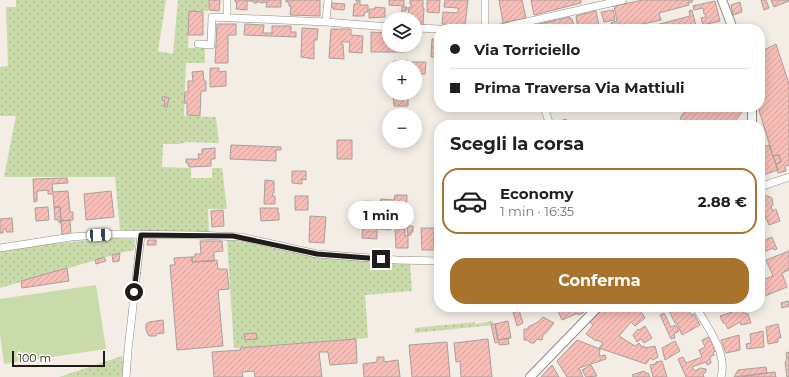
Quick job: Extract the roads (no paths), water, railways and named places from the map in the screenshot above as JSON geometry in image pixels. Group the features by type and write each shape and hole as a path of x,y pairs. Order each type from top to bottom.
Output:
{"street":[{"path":"227,0 227,17"},
{"path":"326,22 328,0"},
{"path":"485,0 485,24"},
{"path":"526,24 560,15 587,4 623,0"},
{"path":"722,0 731,24"},
{"path":"198,44 211,45 212,17 326,22 382,26"},
{"path":"422,28 434,29"},
{"path":"765,185 789,177"},
{"path":"0,248 71,237 114,234 233,236 317,254 397,260 434,261"},
{"path":"126,377 141,235"},
{"path":"530,377 593,312"},
{"path":"699,312 721,354 723,365 721,377"}]}
